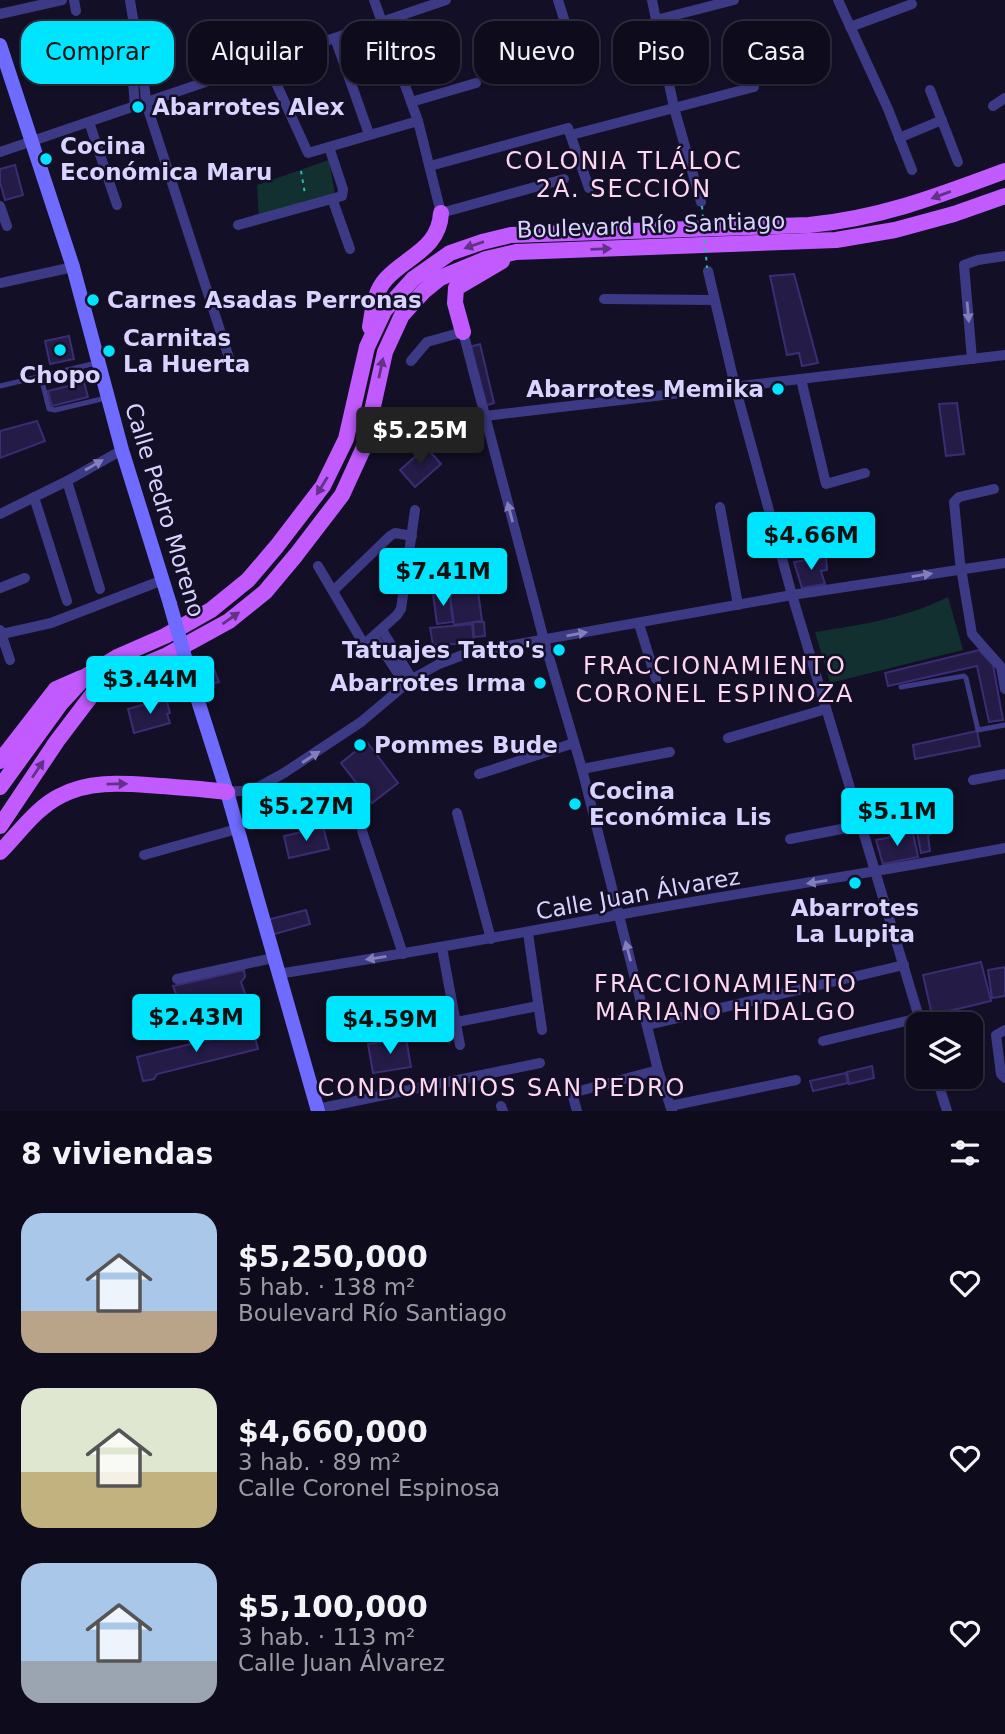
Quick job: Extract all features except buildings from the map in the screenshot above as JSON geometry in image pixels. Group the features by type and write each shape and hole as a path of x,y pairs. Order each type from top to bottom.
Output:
{"main road":[{"name":"Boulevard Río Santiago","path":"0,787 61,703 86,676 117,657 165,636 211,610 248,580 277,546 323,486 346,439 367,347 384,311 413,279 450,253 511,236 809,225 847,221 886,213 1005,171"},
{"name":"Boulevard Río Santiago","path":"0,826 57,741 101,683 167,655 229,621 265,592 296,555 342,495 365,447 385,352 402,315 440,278 486,259 516,252 836,240 895,230 954,214 1005,196"},
{"path":"367,347 375,299 384,280 433,240 440,227 441,213"},
{"path":"463,332 455,303 456,288 516,252"},
{"path":"0,761 56,689 86,676"},
{"path":"0,852 40,810 59,796 79,788 128,783 227,792"}],"street":[{"path":"0,14 62,0"},
{"path":"74,0 76,12"},
{"path":"131,0 134,21"},
{"path":"374,0 383,21"},
{"path":"386,21 446,0"},
{"path":"558,0 565,21"},
{"path":"652,0 674,108 701,204"},
{"path":"656,20 734,0"},
{"path":"838,0 912,170"},
{"path":"850,27 912,4"},
{"path":"327,41 341,36"},
{"path":"335,38 369,134"},
{"name":"Calle Pedro Moreno","path":"0,45 73,267 122,450 227,792 318,1110"},
{"path":"133,84 135,107"},
{"path":"145,84 146,103 231,364"},
{"path":"0,152 200,84"},
{"path":"276,84 308,153 418,121"},
{"path":"405,84 418,121 441,213 564,179"},
{"path":"411,102 474,84"},
{"path":"571,135 754,87"},
{"path":"930,90 958,162"},
{"path":"993,106 1005,98"},
{"path":"899,138 942,120"},
{"path":"89,122 117,205"},
{"path":"430,166 568,128 589,188"},
{"path":"238,225 342,197 343,189 329,147"},
{"path":"332,201 350,249"},
{"path":"0,206 7,226"},
{"path":"972,359 964,265 1005,256"},
{"path":"0,283 73,267"},
{"path":"708,269 735,386 793,595 917,1012"},
{"path":"604,299 714,300"},
{"path":"411,361 427,342 463,332 544,640 582,769 658,1070 671,1108 796,1080"},
{"path":"437,422 474,415 485,416 1005,355"},
{"path":"801,379 826,484 864,473"},
{"path":"0,514 122,450"},
{"path":"67,481 100,589"},
{"path":"994,489 959,497 954,502 961,569 972,634 1001,667 1005,689"},
{"path":"34,497 66,601"},
{"path":"720,507 738,605"},
{"path":"318,566 362,641 367,642 401,609 415,510"},
{"path":"333,591 390,536 395,533 412,536"},
{"path":"227,792 253,790 311,757 361,722 408,681 439,664 468,653 793,595 1005,563"},
{"path":"0,588 25,578"},
{"path":"10,660 1,632 51,623 163,580"},
{"path":"639,624 656,679"},
{"path":"378,633 408,681"},
{"path":"728,738 826,709"},
{"path":"479,774 574,743"},
{"path":"582,769 670,752"},
{"path":"973,780 1005,774"},
{"path":"457,813 491,939"},
{"path":"790,839 862,825"},
{"path":"144,855 237,829"},
{"path":"362,831 403,954"},
{"name":"Calle Juan Álvarez","path":"278,974 528,933 1005,848"},
{"path":"528,933 542,1030"},
{"path":"442,947 460,1045"},
{"path":"177,979 273,958"},
{"path":"648,1025 904,965"},
{"path":"457,1022 538,1006"},
{"path":"823,1041 906,1024"},
{"path":"1005,1030 996,1035 996,1042 1001,1074 1005,1078"},
{"path":"318,1110 540,1063"},
{"path":"577,1111 572,1093 658,1070"},
{"path":"940,1089 947,1111"}],"lane":[{"path":"0,386 98,362"},
{"path":"41,377 49,409 55,410 107,398"},
{"path":"901,687 964,676 978,730 1005,725"}],"path":[{"path":"301,172 308,207"},
{"path":"701,204 708,269"}],"green space":[{"path":"329,160 336,200 259,219 257,185"},
{"path":"948,597 963,650 830,683 815,632 899,615"}],"place":[{"name":"Abarrotes Alex","path":"138,107"},
{"name":"Cocina Económica Maru","path":"46,159"},
{"name":"Carnes Asadas Perronas","path":"93,300"},
{"name":"Chopo","path":"60,350"},
{"name":"Carnitas La Huerta","path":"109,351"},
{"name":"Abarrotes Memika","path":"778,389"},
{"name":"Tatuajes Tatto's","path":"559,650"},
{"name":"Abarrotes Irma","path":"540,683"},
{"name":"Pommes Bude","path":"360,745"},
{"name":"Cocina Económica Lis","path":"575,804"},
{"name":"Abarrotes La Lupita","path":"855,883"}],"district":[{"name":"COLONIA TLÁLOC 2A. SECCIÓN","path":"624,175"},
{"name":"FRACCIONAMIENTO CORONEL ESPINOZA","path":"715,680"},
{"name":"FRACCIONAMIENTO MARIANO HIDALGO","path":"726,998"},
{"name":"CONDOMINIOS SAN PEDRO","path":"502,1088"}]}
